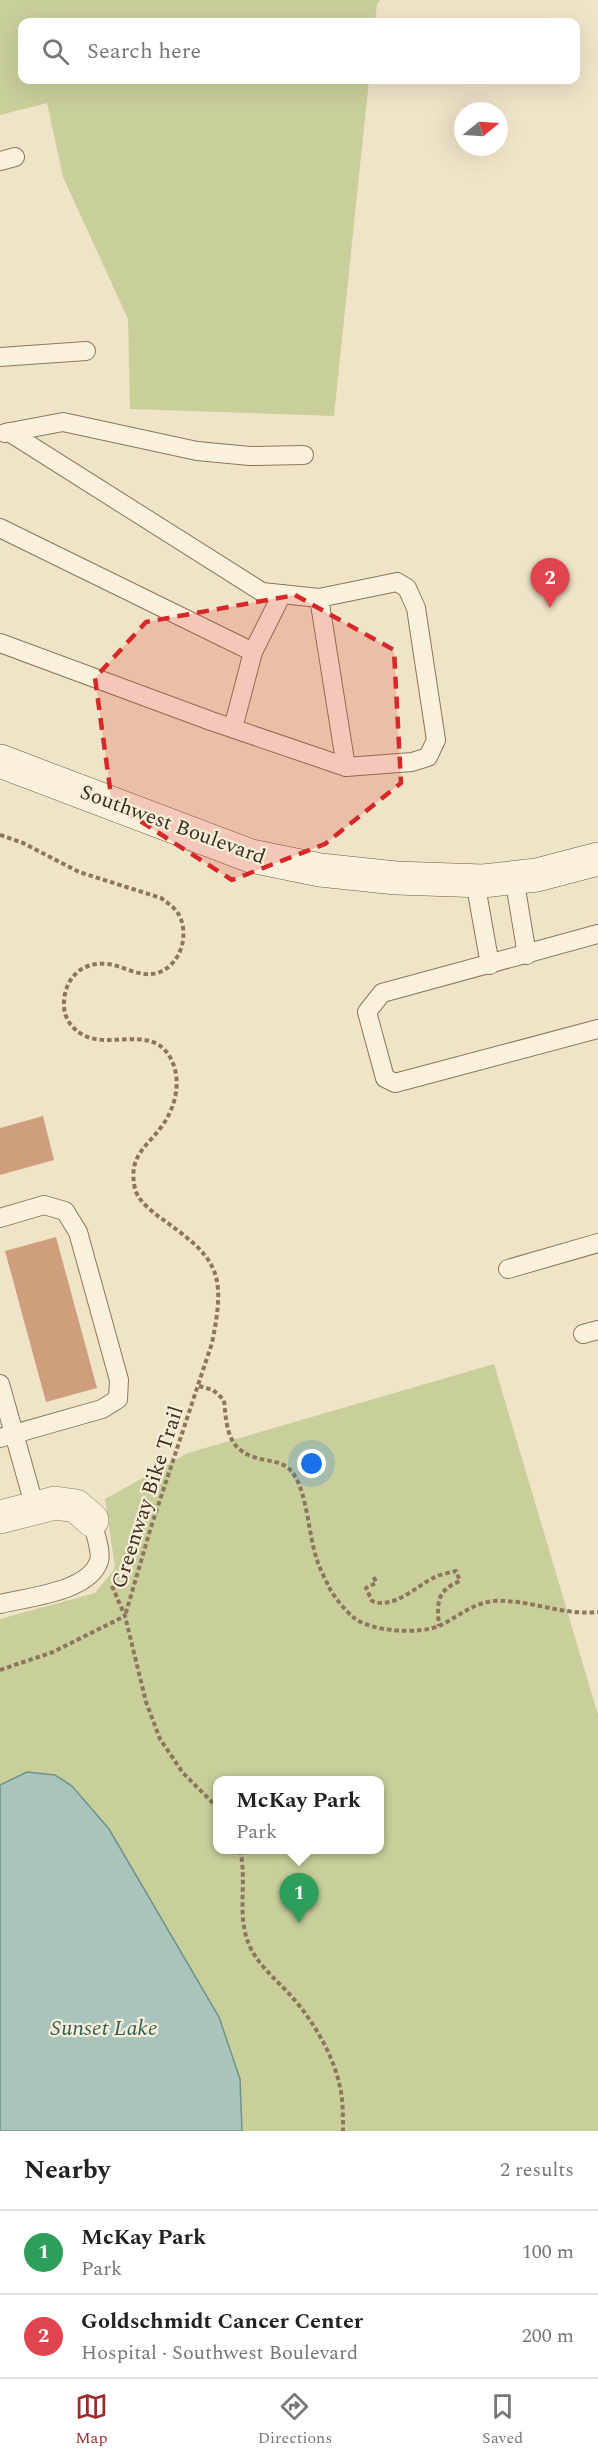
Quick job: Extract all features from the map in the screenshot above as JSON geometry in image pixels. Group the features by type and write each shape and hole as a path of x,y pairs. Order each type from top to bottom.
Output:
{"main road":[{"name":"Southwest Boulevard","path":"0,761 251,856 320,870 396,878 475,881 537,875 598,860"},
{"path":"0,1517 55,1503 76,1506 92,1520"}],"lane":[{"path":"0,357 86,351"},
{"path":"5,433 63,422 197,451 250,456 304,455"},
{"path":"0,643 346,767 412,762 429,757 436,740 416,608 407,588 397,582 319,598 262,592 5,433"},
{"path":"0,528 253,652"},
{"path":"233,728 253,652 282,594"},
{"path":"319,598 346,767"},
{"path":"514,877 527,955"},
{"path":"475,881 490,965"},
{"path":"597,937 382,993 367,1012 385,1078 395,1083 598,1029"},
{"path":"0,1218 45,1205 65,1211 78,1232 119,1380 118,1398 102,1409 7,1436"},
{"path":"508,1269 598,1243"},
{"path":"0,1384 7,1436 35,1508"},
{"path":"0,1605 80,1585 92,1575 100,1559 92,1520"}],"path":[{"name":"Greenway Bike Trail","path":"0,835 23,843 79,872 161,898 180,916 183,931 183,946 172,963 157,973 147,974 107,964 90,966 77,971 66,986 63,1010 70,1025 84,1035 98,1040 141,1039 155,1043 166,1051 175,1065 178,1083 174,1101 162,1125 139,1153 133,1173 135,1192 146,1208 201,1249 212,1264 218,1282 218,1313 199,1386 151,1527 125,1616"},
{"name":"Greenway Bike Trail","path":"199,1386 213,1390 224,1400 226,1422 231,1440 243,1454 279,1462 292,1471 300,1486 317,1562 332,1593 354,1619 382,1628 410,1631 439,1626 472,1606 494,1601 520,1603 555,1610 598,1612"},
{"path":"374,1577 376,1583 366,1588 372,1601 379,1603 409,1595 434,1577 456,1571 460,1581 447,1587 437,1604 439,1626"},
{"path":"0,1670 53,1652 125,1616 146,1702 160,1739 183,1773 213,1803"},
{"path":"241,1854 243,1863 241,1894 243,1923 250,1948 265,1970 293,1998 311,2022 332,2061 342,2098 343,2131"}],"highlighted area":[{"path":"295,595 394,650 401,783 325,844 232,880 112,803 95,678 146,622"}],"green space":[{"path":"0,0 380,0 377,4 375,18 18,18 18,84 369,84 334,416 130,409 128,319 63,177 47,103 0,115"},
{"path":"494,1364 598,1715 598,2131 0,2131 0,1619 95,1593 115,1568 105,1499 188,1453"}],"water":[{"name":"Sunset Lake","path":"27,1772 55,1775 72,1786 109,1829 219,2017 240,2079 242,2131 0,2131 0,1785"}],"building":[{"path":"43,1116 54,1160 0,1175 0,1128"},
{"path":"56,1237 97,1388 46,1402 5,1251"}],"place":[{"name":"Goldschmidt Cancer Center","path":"550,608"},
{"name":"McKay Park","path":"299,1923"}]}
